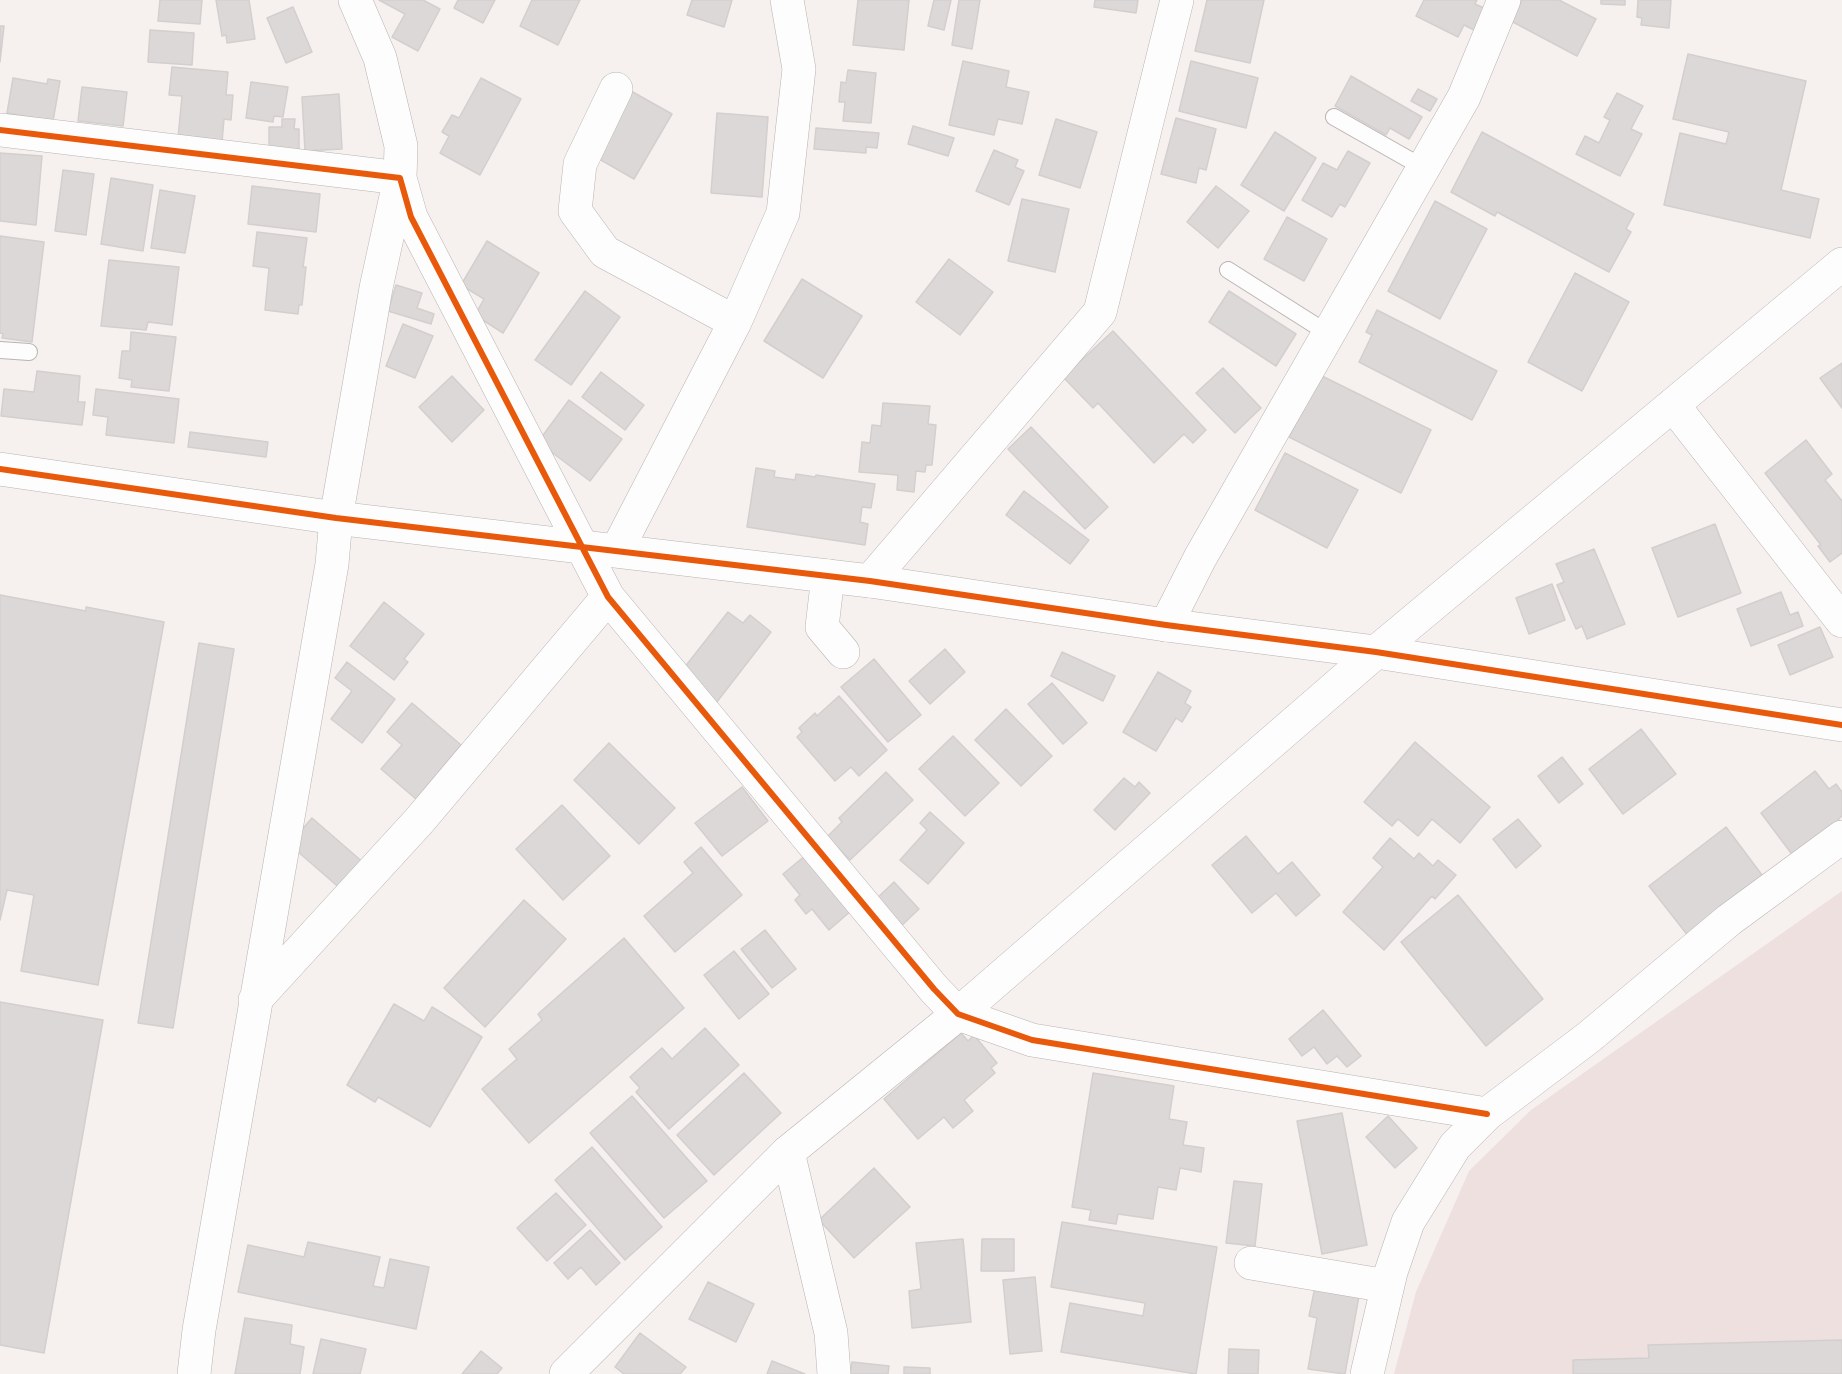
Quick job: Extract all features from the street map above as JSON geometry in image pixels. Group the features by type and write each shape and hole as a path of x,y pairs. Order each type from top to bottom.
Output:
{"street":[{"path":"194,1374 199,1330 255,1000 330,576 336,519 376,288 400,178 401,146 380,58 356,0"},
{"path":"617,550 735,322 783,213 799,69 787,0"},
{"path":"870,581 1100,312 1177,0"},
{"path":"1166,625 1200,558 1464,98 1504,0"},
{"path":"616,90 580,164 575,211 605,252 735,322"},
{"path":"0,130 400,178"},
{"path":"400,178 411,217 608,597 934,989 958,1014 1032,1040 1487,1114"},
{"path":"566,1374 788,1152 958,1014 1376,652 1842,264"},
{"path":"1673,405 1842,621"},
{"path":"0,469 336,519 870,581 1166,625 1376,652 1842,725"},
{"path":"828,576 822,627 843,652"},
{"path":"255,1000 419,821 608,597"},
{"path":"1367,1374 1387,1286 1408,1222 1455,1146 1487,1114 1589,1037 1729,920 1842,837"},
{"path":"788,1152 831,1333 834,1374"},
{"path":"1251,1263 1387,1286"}],"lane":[{"path":"1334,117 1424,168"},
{"path":"1228,270 1329,334"},
{"path":"0,350 29,352"}],"shaded area":[{"path":"1842,891 1842,1374 1394,1374 1416,1292 1469,1171 1531,1110"}],"building":[{"path":"160,0 202,0 200,24 158,21"},
{"path":"216,0 249,0 255,39 227,43 226,35 222,36"},
{"path":"379,0 423,0 440,9 418,51 392,37 405,14"},
{"path":"458,0 495,0 483,23 454,8"},
{"path":"532,0 580,0 558,45 520,26"},
{"path":"692,0 732,0 724,27 687,15"},
{"path":"858,0 909,0 904,50 853,45"},
{"path":"934,0 951,0 944,30 928,26"},
{"path":"959,0 980,0 972,49 952,45"},
{"path":"1095,0 1138,0 1136,13 1094,7"},
{"path":"1207,0 1264,0 1250,63 1195,51"},
{"path":"1424,0 1477,0 1475,4 1484,8 1474,30 1464,25 1458,37 1416,16"},
{"path":"1522,0 1559,0 1596,19 1577,56 1511,21"},
{"path":"1601,0 1625,0 1625,5 1601,4"},
{"path":"1638,0 1671,0 1669,28 1641,25 1642,18 1637,17"},
{"path":"293,7 312,52 286,63 267,18"},
{"path":"0,26 4,26 0,62"},
{"path":"150,30 194,33 192,65 148,62"},
{"path":"1688,54 1806,81 1781,190 1819,199 1810,238 1664,205 1680,133 1726,144 1729,132 1673,119"},
{"path":"963,61 1009,71 1006,87 1029,92 1022,124 998,119 994,135 949,125"},
{"path":"1191,61 1258,78 1246,128 1179,111"},
{"path":"172,67 228,72 226,95 233,95 231,120 224,119 222,142 178,138 182,96 169,95"},
{"path":"848,70 876,73 871,123 843,121 845,102 839,102 841,82 846,83"},
{"path":"1351,76 1422,117 1409,139 1390,128 1386,135 1335,106"},
{"path":"13,78 47,84 48,79 60,81 53,121 7,113"},
{"path":"481,78 521,99 480,175 440,153 449,136 442,132 452,115 459,118"},
{"path":"251,82 288,87 283,117 274,116 273,122 246,118"},
{"path":"82,87 127,92 123,126 78,121"},
{"path":"1418,89 1437,99 1430,111 1411,101"},
{"path":"631,91 672,114 634,179 594,156"},
{"path":"1617,93 1643,106 1631,129 1642,134 1620,176 1576,154 1585,136 1599,143 1610,120 1604,117"},
{"path":"339,94 342,149 305,151 302,97"},
{"path":"717,113 768,117 762,197 711,193"},
{"path":"1176,118 1216,129 1206,170 1199,168 1196,183 1161,174"},
{"path":"282,119 295,119 294,129 299,129 299,156 269,155 269,127 282,127"},
{"path":"1056,119 1097,132 1080,188 1039,175"},
{"path":"913,126 954,138 948,156 908,144"},
{"path":"816,128 879,133 877,148 866,147 866,153 814,149"},
{"path":"1275,132 1316,158 1284,211 1241,185"},
{"path":"1482,132 1634,214 1626,229 1631,232 1609,272 1497,212 1495,216 1451,192"},
{"path":"994,150 1018,160 1015,167 1024,171 1009,205 976,191"},
{"path":"1348,151 1370,163 1345,207 1340,204 1332,217 1302,200 1323,163 1337,170"},
{"path":"0,153 42,156 36,225 0,221"},
{"path":"63,170 94,174 86,235 55,231"},
{"path":"111,178 153,185 143,251 101,244"},
{"path":"252,186 320,194 316,232 248,224"},
{"path":"1216,186 1249,211 1218,248 1187,222"},
{"path":"160,190 195,196 185,253 151,248"},
{"path":"1022,199 1069,209 1055,272 1008,261"},
{"path":"1435,201 1487,229 1440,319 1388,291"},
{"path":"1287,217 1327,239 1304,281 1264,259"},
{"path":"257,232 307,238 303,267 306,267 302,305 299,305 298,314 265,310 269,268 253,266"},
{"path":"0,236 44,242 32,342 2,338 3,334 0,333"},
{"path":"487,241 539,273 503,333 475,315 484,299 461,285"},
{"path":"949,259 993,292 960,335 916,302"},
{"path":"109,260 179,267 172,325 148,322 146,330 101,326"},
{"path":"1575,273 1629,302 1582,391 1528,362"},
{"path":"802,279 862,316 823,378 764,341"},
{"path":"396,285 422,293 417,308 434,314 431,324 388,311"},
{"path":"585,291 620,317 571,385 535,360"},
{"path":"1229,291 1296,334 1276,366 1209,322"},
{"path":"1377,310 1497,371 1472,420 1359,362 1372,335 1366,332"},
{"path":"403,324 433,336 415,378 386,366"},
{"path":"1113,331 1206,430 1193,443 1184,434 1154,463 1098,403 1093,408 1063,377"},
{"path":"131,332 176,337 169,391 131,387 132,380 119,378 122,351 130,351"},
{"path":"1842,363 1842,408 1820,378"},
{"path":"1223,368 1261,408 1235,433 1196,393"},
{"path":"37,371 80,376 78,402 85,402 82,425 1,416 4,389 34,392"},
{"path":"601,372 644,405 625,430 582,397"},
{"path":"1320,375 1431,430 1401,493 1289,437"},
{"path":"452,376 484,410 452,442 419,407"},
{"path":"96,389 179,399 174,443 106,435 108,417 93,415"},
{"path":"569,400 622,439 590,481 538,442"},
{"path":"883,403 930,406 928,424 936,425 932,465 926,465 925,472 916,471 914,492 897,490 898,475 859,472 862,442 870,443 872,425 881,426"},
{"path":"1031,427 1108,507 1085,529 1008,449"},
{"path":"190,432 268,442 266,457 188,447"},
{"path":"1806,440 1832,474 1825,480 1842,501 1842,553 1830,562 1818,546 1821,545 1765,473"},
{"path":"1285,453 1358,490 1327,548 1255,510"},
{"path":"756,468 775,471 774,477 795,480 796,474 815,477 816,475 875,484 871,508 862,507 860,522 868,524 865,545 747,527"},
{"path":"1024,491 1089,540 1070,564 1006,515"},
{"path":"1715,524 1741,593 1678,617 1652,548"},
{"path":"1594,549 1625,624 1587,639 1582,626 1576,629 1557,585 1564,582 1556,564"},
{"path":"1552,584 1565,620 1529,634 1516,598"},
{"path":"1781,592 1790,615 1798,612 1803,626 1751,646 1737,609"},
{"path":"0,595 86,611 86,607 164,622 98,985 21,971 34,895 7,890 0,920"},
{"path":"384,602 424,634 404,659 408,662 394,680 350,646"},
{"path":"728,612 743,623 750,615 771,632 713,707 684,668"},
{"path":"1820,627 1833,657 1790,675 1778,645"},
{"path":"199,643 234,649 173,1028 138,1023"},
{"path":"945,649 965,672 930,704 909,681"},
{"path":"1062,652 1115,676 1103,701 1051,676"},
{"path":"874,659 921,715 888,742 841,687"},
{"path":"347,662 395,699 362,743 331,719 352,691 335,678"},
{"path":"1158,672 1191,691 1185,703 1191,707 1182,722 1176,718 1156,751 1123,732"},
{"path":"1052,683 1087,723 1063,744 1028,704"},
{"path":"839,696 887,750 859,776 851,767 835,781 797,737 802,732 799,728 815,713 817,716"},
{"path":"412,703 461,745 416,799 381,769 402,745 387,732"},
{"path":"1006,709 1052,756 1021,786 975,740"},
{"path":"1641,729 1676,774 1623,814 1589,769"},
{"path":"953,736 999,783 965,816 919,769"},
{"path":"1415,742 1490,807 1460,843 1432,819 1418,836 1398,819 1392,826 1364,802"},
{"path":"609,743 675,808 639,844 574,780"},
{"path":"1562,757 1583,784 1559,803 1538,776"},
{"path":"1815,771 1829,789 1836,784 1842,792 1842,816 1838,819 1842,824 1797,861 1761,813"},
{"path":"886,772 913,800 850,860 827,837 842,822 839,818"},
{"path":"1124,778 1135,787 1139,782 1150,793 1115,830 1094,810"},
{"path":"742,787 768,821 722,856 695,823"},
{"path":"562,805 610,856 563,900 516,849"},
{"path":"930,812 964,843 928,884 900,860 927,830 920,823"},
{"path":"312,818 365,864 343,891 289,844"},
{"path":"1518,819 1541,846 1516,868 1493,839"},
{"path":"1726,827 1765,879 1689,937 1649,886"},
{"path":"1246,836 1278,874 1292,862 1320,895 1296,916 1276,893 1252,913 1212,865"},
{"path":"1390,838 1414,859 1419,853 1433,866 1438,860 1456,875 1435,899 1432,896 1384,950 1343,912 1383,867 1373,858"},
{"path":"701,847 742,895 675,952 644,916 693,873 684,862"},
{"path":"806,855 852,910 829,930 812,909 806,914 795,900 800,895 783,874"},
{"path":"894,882 919,909 898,929 873,902"},
{"path":"1458,895 1543,999 1486,1046 1401,942"},
{"path":"524,900 566,939 485,1027 444,988"},
{"path":"765,930 796,969 772,988 741,949"},
{"path":"624,938 684,1008 529,1143 482,1089 517,1059 509,1049 542,1020 538,1014"},
{"path":"734,951 769,994 739,1019 704,975"},
{"path":"0,1002 103,1020 44,1353 0,1345"},
{"path":"394,1004 424,1021 432,1007 482,1037 430,1127 378,1097 375,1102 347,1085"},
{"path":"1323,1010 1361,1056 1347,1067 1337,1056 1327,1064 1314,1047 1302,1056 1289,1039"},
{"path":"705,1028 739,1065 669,1129 636,1092 640,1088 630,1077 662,1048 672,1059"},
{"path":"961,1033 968,1041 974,1035 997,1063 991,1068 995,1073 964,1100 973,1111 953,1128 944,1117 918,1139 884,1099"},
{"path":"744,1073 781,1113 714,1175 677,1135"},
{"path":"1093,1073 1174,1086 1169,1119 1187,1122 1183,1145 1204,1148 1201,1172 1180,1168 1176,1190 1158,1187 1153,1219 1118,1214 1116,1224 1089,1220 1091,1210 1072,1207"},
{"path":"632,1096 707,1181 664,1218 590,1133"},
{"path":"1342,1113 1367,1245 1322,1254 1297,1121"},
{"path":"1388,1116 1417,1148 1395,1168 1366,1137"},
{"path":"592,1147 662,1227 625,1260 555,1180"},
{"path":"874,1168 910,1207 854,1258 819,1220"},
{"path":"1234,1181 1262,1184 1255,1246 1226,1243"},
{"path":"556,1193 586,1225 547,1261 517,1228"},
{"path":"1062,1222 1217,1247 1196,1374 1061,1352 1070,1303 1143,1316 1145,1303 1051,1287"},
{"path":"590,1230 620,1263 596,1285 581,1267 568,1279 554,1263"},
{"path":"963,1239 971,1322 912,1328 909,1291 921,1289 916,1243"},
{"path":"982,1239 1014,1239 1014,1271 981,1271"},
{"path":"308,1242 380,1257 373,1286 384,1288 390,1259 429,1267 416,1329 238,1292 248,1245 304,1257"},
{"path":"1035,1277 1042,1351 1010,1354 1003,1280"},
{"path":"708,1282 754,1304 736,1342 689,1319"},
{"path":"1315,1287 1359,1296 1345,1374 1308,1369 1317,1318 1309,1316"},
{"path":"245,1318 292,1325 290,1344 304,1347 300,1374 235,1374"},
{"path":"640,1333 686,1367 680,1374 624,1374 615,1367"},
{"path":"321,1339 366,1349 360,1374 313,1374"},
{"path":"1842,1340 1842,1374 1573,1374 1573,1360 1649,1358 1648,1345"},
{"path":"1229,1349 1259,1350 1258,1374 1228,1374"},
{"path":"481,1351 502,1368 497,1374 462,1374"},
{"path":"772,1361 805,1374 767,1374"},
{"path":"852,1362 889,1366 888,1374 850,1374"},
{"path":"904,1367 930,1368 930,1374 904,1374"}],"cycle path":[{"path":"0,130 400,178 411,217 608,597 934,989 958,1014 1032,1040 1487,1114"},
{"path":"0,469 336,518 870,581 1166,625 1376,652 1842,725"}]}
